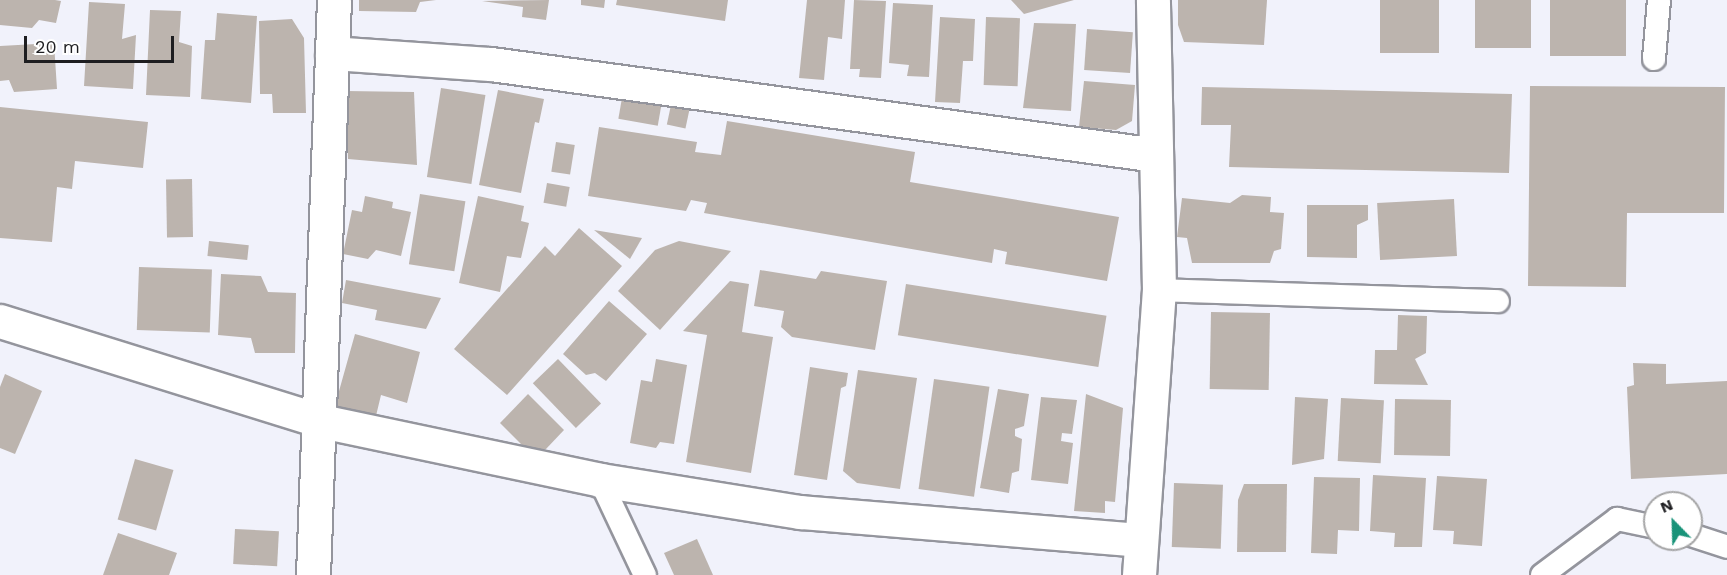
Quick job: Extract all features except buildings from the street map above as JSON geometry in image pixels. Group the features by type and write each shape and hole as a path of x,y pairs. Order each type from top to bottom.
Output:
{"street":[{"path":"313,575 321,421 334,0"},
{"path":"1139,575 1159,290 1153,0"},
{"path":"332,53 491,64 1156,155"},
{"path":"0,321 321,421 600,480 800,512 1141,540"}],"lane":[{"path":"1654,58 1659,0"},
{"path":"1159,290 1498,301"},
{"path":"600,480 645,575"},
{"path":"1542,575 1617,519 1643,524"},
{"path":"1703,539 1727,547"}]}
